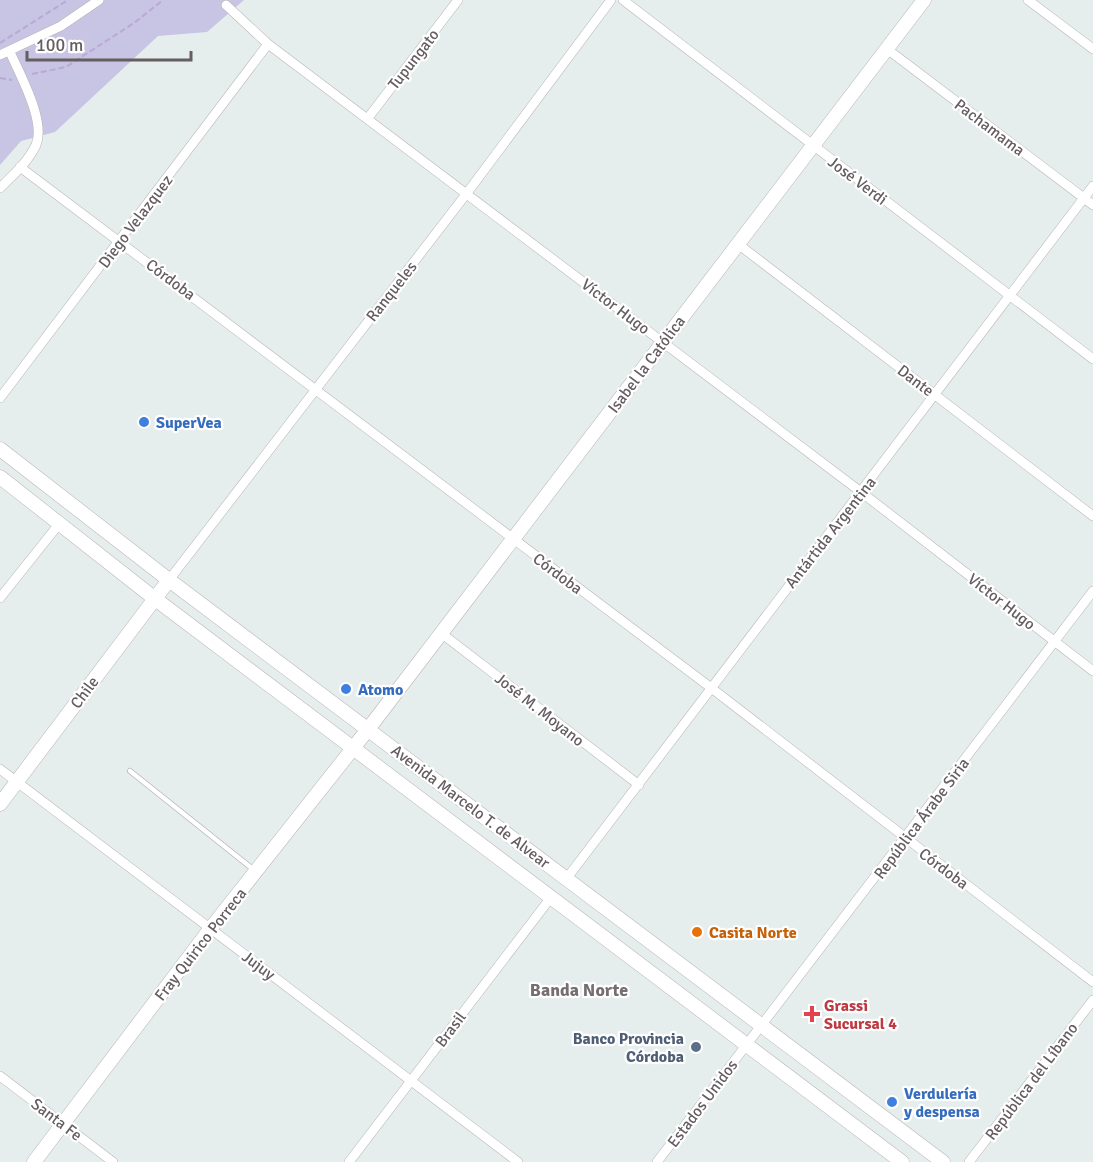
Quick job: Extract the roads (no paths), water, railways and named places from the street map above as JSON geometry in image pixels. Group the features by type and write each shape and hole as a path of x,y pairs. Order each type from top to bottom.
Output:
{"main road":[{"name":"Isabel la Católica","path":"369,728 924,0"},
{"name":"Avenida Marcelo T. de Alvear","path":"0,449 169,580 369,728 943,1162"},
{"name":"Avenida Marcelo T. de Alvear","path":"0,477 154,598 902,1162"},
{"name":"Chile","path":"0,804 169,580"},
{"name":"Fray Quirico Porreca","path":"34,1162 211,928 369,728"}],"street":[{"path":"0,56 61,26 99,0"},
{"name":"Tupungato","path":"368,118 458,0"},
{"name":"Ranqueles","path":"169,580 467,193 611,0"},
{"name":"José Verdi","path":"623,0 1093,359"},
{"path":"1028,0 1093,49"},
{"name":"Víctor Hugo","path":"226,5 268,44 861,492 1093,671"},
{"name":"Diego Velazquez","path":"0,398 268,44"},
{"name":"Pachamama","path":"887,49 1093,205"},
{"path":"0,188 21,167 37,142 39,127 10,52"},
{"name":"Córdoba","path":"21,167 710,687 1093,982"},
{"name":"Antártida Argentina","path":"567,878 1093,186"},
{"name":"Dante","path":"738,244 1093,516"},
{"path":"0,598 59,524"},
{"name":"República Árabe Siria","path":"747,1044 1093,591"},
{"name":"José M. Moyano","path":"441,633 639,785"},
{"name":"Jujuy","path":"0,769 518,1162"},
{"name":"Brasil","path":"349,1162 552,896"},
{"name":"República del Líbano","path":"969,1162 1093,1000"},
{"name":"Estados Unidos","path":"657,1162 747,1044"},
{"name":"Santa Fe","path":"0,1076 113,1162"}],"lane":[{"path":"130,771 256,871"}],"place":[{"name":"SuperVea","path":"144,422"},
{"name":"Atomo","path":"346,689"},
{"name":"Casita Norte","path":"697,932"},
{"name":"Grassi Sucursal 4","path":"812,1014"},
{"name":"Banco Provincia Córdoba","path":"696,1047"},
{"name":"Verdulería y despensa","path":"892,1102"}],"district":[{"name":"Banda Norte","path":"579,990"}]}
